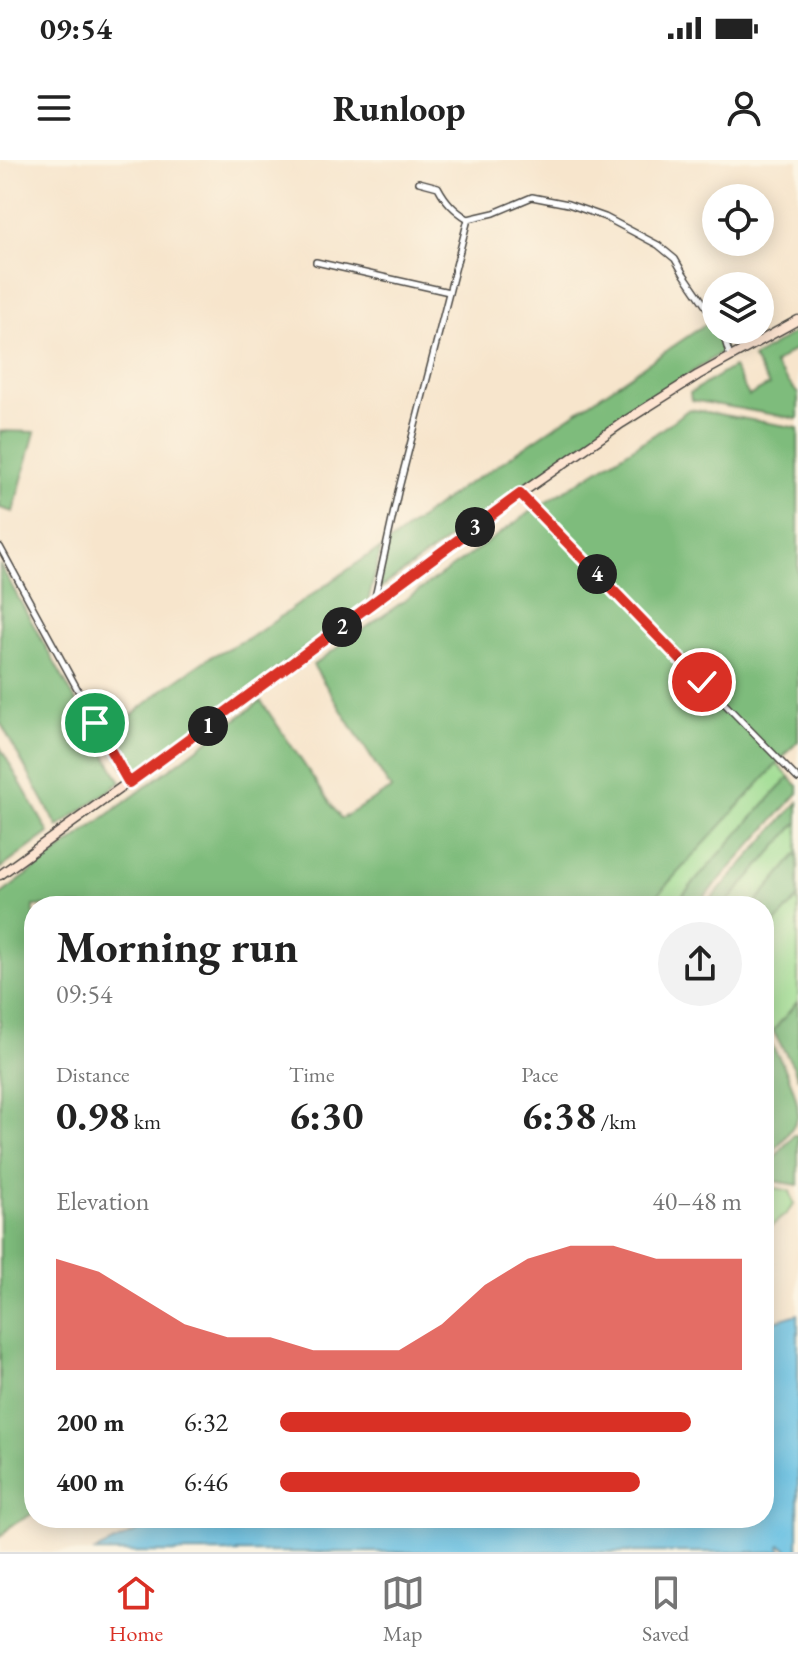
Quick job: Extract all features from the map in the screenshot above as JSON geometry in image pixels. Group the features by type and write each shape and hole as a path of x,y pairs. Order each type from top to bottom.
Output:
{"main road":[{"path":"0,875 438,553 622,423 730,357 798,320"}],"street":[{"path":"419,182 438,187 453,209 468,219 494,213 532,197 568,204 605,217 658,245 675,259 702,301"},
{"path":"373,603 468,219"},
{"path":"316,262 449,292"},
{"path":"726,344 730,357"},
{"path":"745,344 750,347"},
{"path":"520,494 798,779"},
{"path":"0,547 129,783"}],"green space":[{"path":"702,327 702,344 722,344 725,350 520,488 378,590 388,543 462,487"},
{"path":"798,330 798,347 774,364 798,394 798,419 691,400 690,393 733,367 749,396 769,385 753,358"},
{"path":"689,409 798,428 798,741 656,896 24,896 24,1518 0,1537 0,895 261,701 341,819 391,789 313,665 529,513 655,434"},
{"path":"0,431 35,432 13,512 0,508"},
{"path":"381,549 368,602 130,777 106,736 165,688 210,657 253,636"},
{"path":"0,565 121,782 58,827 0,722"},
{"path":"0,747 49,833 0,869"},
{"path":"777,764 789,777 682,896 656,896"},
{"path":"789,777 798,786 798,793 705,896 682,896"},
{"path":"798,802 798,822 733,896 714,896"},
{"path":"798,822 798,853 761,896 733,896"},
{"path":"798,853 798,898 774,925 774,896 761,896"},
{"path":"798,898 798,1001 774,1030 774,925"},
{"path":"798,1001 798,1079 774,1033"},
{"path":"774,1049 788,1075 797,1105 798,1115 789,1133 774,1150"},
{"path":"794,1135 798,1135 798,1185 774,1181 774,1158"},
{"path":"774,1189 790,1191 794,1204 774,1224"}],"water":[{"path":"798,1314 798,1552 789,1552 780,1545 783,1552 93,1552 146,1528 774,1528 774,1321"}],"route":[{"path":"95,723 129,783 520,494 702,682"}]}
